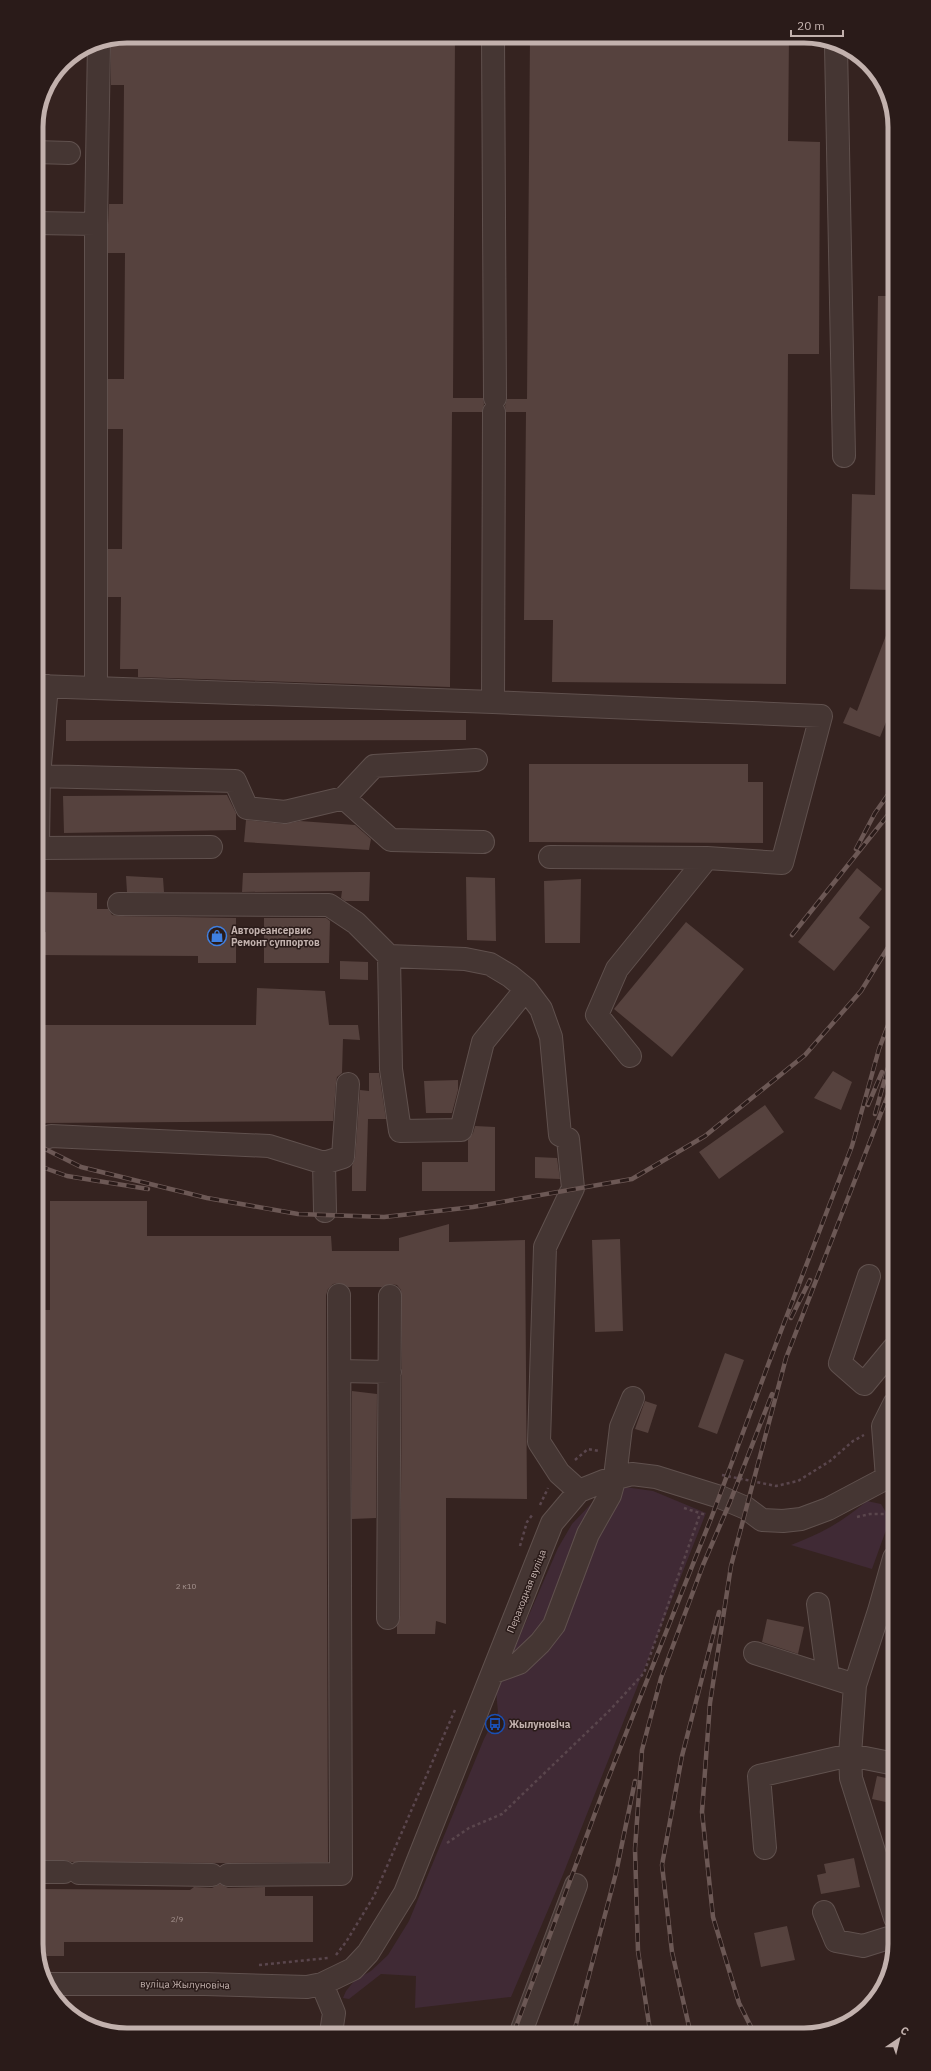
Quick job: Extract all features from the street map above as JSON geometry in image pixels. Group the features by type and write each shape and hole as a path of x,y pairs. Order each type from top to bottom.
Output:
{"street":[{"path":"493,43 493,702"},
{"path":"96,688 96,224 84,150 98,48"},
{"path":"836,49 844,456"},
{"path":"43,152 84,150"},
{"path":"43,223 96,224"},
{"path":"43,686 493,702 821,716 782,863 707,858 550,857"},
{"path":"43,776 235,781 247,808 285,812 344,798 374,766 476,760"},
{"path":"344,798 391,840 483,842"},
{"path":"43,848 211,847"},
{"path":"630,1056 597,1015 617,969 707,858"},
{"path":"119,904 329,904 356,923 389,956 465,959 490,964 510,976 526,989 541,1009 551,1037 560,1135 568,1140 573,1188 544,1247 539,1442 559,1473 579,1491"},
{"path":"389,956 391,1069 400,1131 461,1130 483,1042 526,989"},
{"path":"43,1139 51,1136 269,1146 324,1163 343,1157 348,1084"},
{"path":"324,1163 325,1210"},
{"path":"869,1276 840,1363 864,1384 888,1355"},
{"path":"43,1872 220,1875 341,1874 339,1295"},
{"path":"388,1618 390,1296"},
{"path":"340,1371 390,1372"},
{"path":"494,1672 520,1663 540,1643 554,1625 588,1534 610,1495 615,1477 621,1427 633,1398"},
{"path":"888,1416 883,1426 888,1462"},
{"name":"Пераходная вуліца","path":"322,1984 353,1969 368,1953 405,1893 552,1523 579,1491 615,1477 632,1474 656,1477 746,1508 762,1520 783,1521 801,1518 828,1508 888,1477"},
{"path":"888,1579 855,1685 850,1755 851,1778 888,1896"},
{"path":"818,1604 828,1676"},
{"path":"755,1653 855,1685"},
{"path":"765,1848 759,1776 850,1755 888,1763"},
{"path":"522,2028 576,1885"},
{"path":"824,1912 836,1941 863,1946 888,1938"},
{"name":"вуліца Жылуновіча","path":"54,1984 307,1987 322,1984"},
{"path":"322,1984 334,2013 332,2028"}],"path":[{"path":"441,1846 469,1828 502,1814 599,1721 644,1673 700,1514"},
{"path":"292,1961 313,1960"}],"shaded area":[{"path":"625,1487 653,1491 706,1513 562,1877 511,1997 415,2008 416,1976 381,1974 349,1999 343,1998 346,1991 355,1980 371,1971 388,1955 409,1921 484,1739 498,1712 496,1691 558,1548 572,1524 592,1503 607,1492"},
{"path":"867,1501 881,1504 888,1516 888,1525 872,1569 791,1545 812,1536 849,1515"}],"building":[{"path":"122,43 455,43 453,398 483,398 484,404 482,412 452,412 450,687 138,677 138,669 120,669 121,597 108,597 108,549 122,549 123,429 108,429 108,379 124,379 125,253 108,253 108,224 109,204 123,204 124,85 111,85 111,45"},
{"path":"530,43 789,43 788,141 820,142 819,354 788,354 786,684 552,682 553,620 524,620 526,412 506,412 505,406 507,399 527,399"},
{"path":"878,296 888,296 888,590 850,589 852,494 875,495"},
{"path":"888,630 888,717 880,737 843,723 850,707 857,711"},
{"path":"66,720 466,720 466,740 66,741"},
{"path":"529,764 748,764 748,782 763,782 763,843 529,842"},
{"path":"227,795 236,813 236,830 64,833 63,796"},
{"path":"246,820 284,824 300,821 355,825 371,839 369,850 244,842"},
{"path":"857,868 882,889 859,918 870,927 834,971 798,942"},
{"path":"370,872 369,901 345,901 341,898 342,891 242,892 243,873"},
{"path":"126,876 163,878 164,892 127,892"},
{"path":"466,877 495,878 496,941 467,940"},
{"path":"581,879 580,943 545,943 544,881"},
{"path":"46,892 97,893 97,909 108,909 112,915 236,918 236,963 198,963 198,956 43,955 43,932 46,932"},
{"path":"264,918 326,918 330,921 329,963 264,963"},
{"path":"686,922 744,969 672,1057 614,1009"},
{"path":"340,961 368,962 368,980 340,979"},
{"path":"257,988 325,991 329,1025 358,1025 360,1040 343,1039 342,1073 337,1077 333,1121 43,1123 43,1025 256,1025"},
{"path":"833,1071 852,1082 841,1110 814,1098"},
{"path":"369,1073 379,1073 386,1119 368,1119 366,1191 352,1191 352,1166 355,1158 360,1090 369,1091"},
{"path":"458,1080 458,1090 452,1113 426,1113 424,1081"},
{"path":"765,1105 784,1132 719,1179 699,1152"},
{"path":"475,1126 495,1127 495,1191 422,1191 422,1162 468,1162 468,1140 473,1133"},
{"path":"535,1157 557,1158 560,1179 535,1178"},
{"path":"50,1201 147,1201 147,1236 331,1236 332,1251 399,1251 399,1238 449,1224 449,1242 525,1240 527,1499 446,1498 446,1624 436,1621 435,1634 397,1634 397,1626 400,1618 402,1372 401,1290 397,1285 390,1284 382,1287 348,1287 339,1283 333,1284 328,1289 326,1295 328,1862 71,1862 64,1860 43,1860 43,1310 50,1310"},
{"path":"620,1239 623,1331 595,1332 592,1240"},
{"path":"725,1353 744,1360 717,1434 698,1427"},
{"path":"352,1391 377,1394 376,1518 352,1519"},
{"path":"645,1401 657,1405 648,1433 635,1429"},
{"path":"767,1619 804,1627 798,1654 762,1642"},
{"path":"877,1776 888,1778 888,1802 872,1799"},
{"path":"854,1858 860,1887 821,1894 817,1875 826,1873 824,1864"},
{"path":"220,1884 228,1888 265,1887 265,1896 313,1896 313,1942 64,1942 64,1956 47,1956 44,1953 43,1889 190,1890 194,1887 212,1888"},
{"path":"787,1926 795,1960 761,1967 754,1933"}],"railway":[{"path":"856,849 875,813 888,795"},
{"path":"792,935 888,815"},
{"path":"43,1148 81,1167 207,1198 298,1214 384,1217 473,1207 632,1179 705,1136 805,1055 861,991 888,947"},
{"path":"515,2028 604,1789 712,1516 852,1146 879,1049 888,1025"},
{"path":"875,1114 888,1068"},
{"path":"868,1105 882,1072"},
{"path":"752,2028 739,2003 713,1917 702,1812 710,1703 731,1566 786,1358 888,1095"},
{"path":"43,1167 67,1176 148,1189"},
{"path":"791,1318 810,1280"},
{"path":"650,2028 638,1951 635,1849 642,1750 661,1678 703,1565 730,1502 772,1394"},
{"path":"689,2028 672,1952 662,1865 682,1756 719,1612"},
{"path":"575,2028 616,1873 635,1781"}],"place":[{"name":"Автореансервис Ремонт суппортов","path":"217,936"},
{"name":"Жылуновіча","path":"495,1724"}]}
